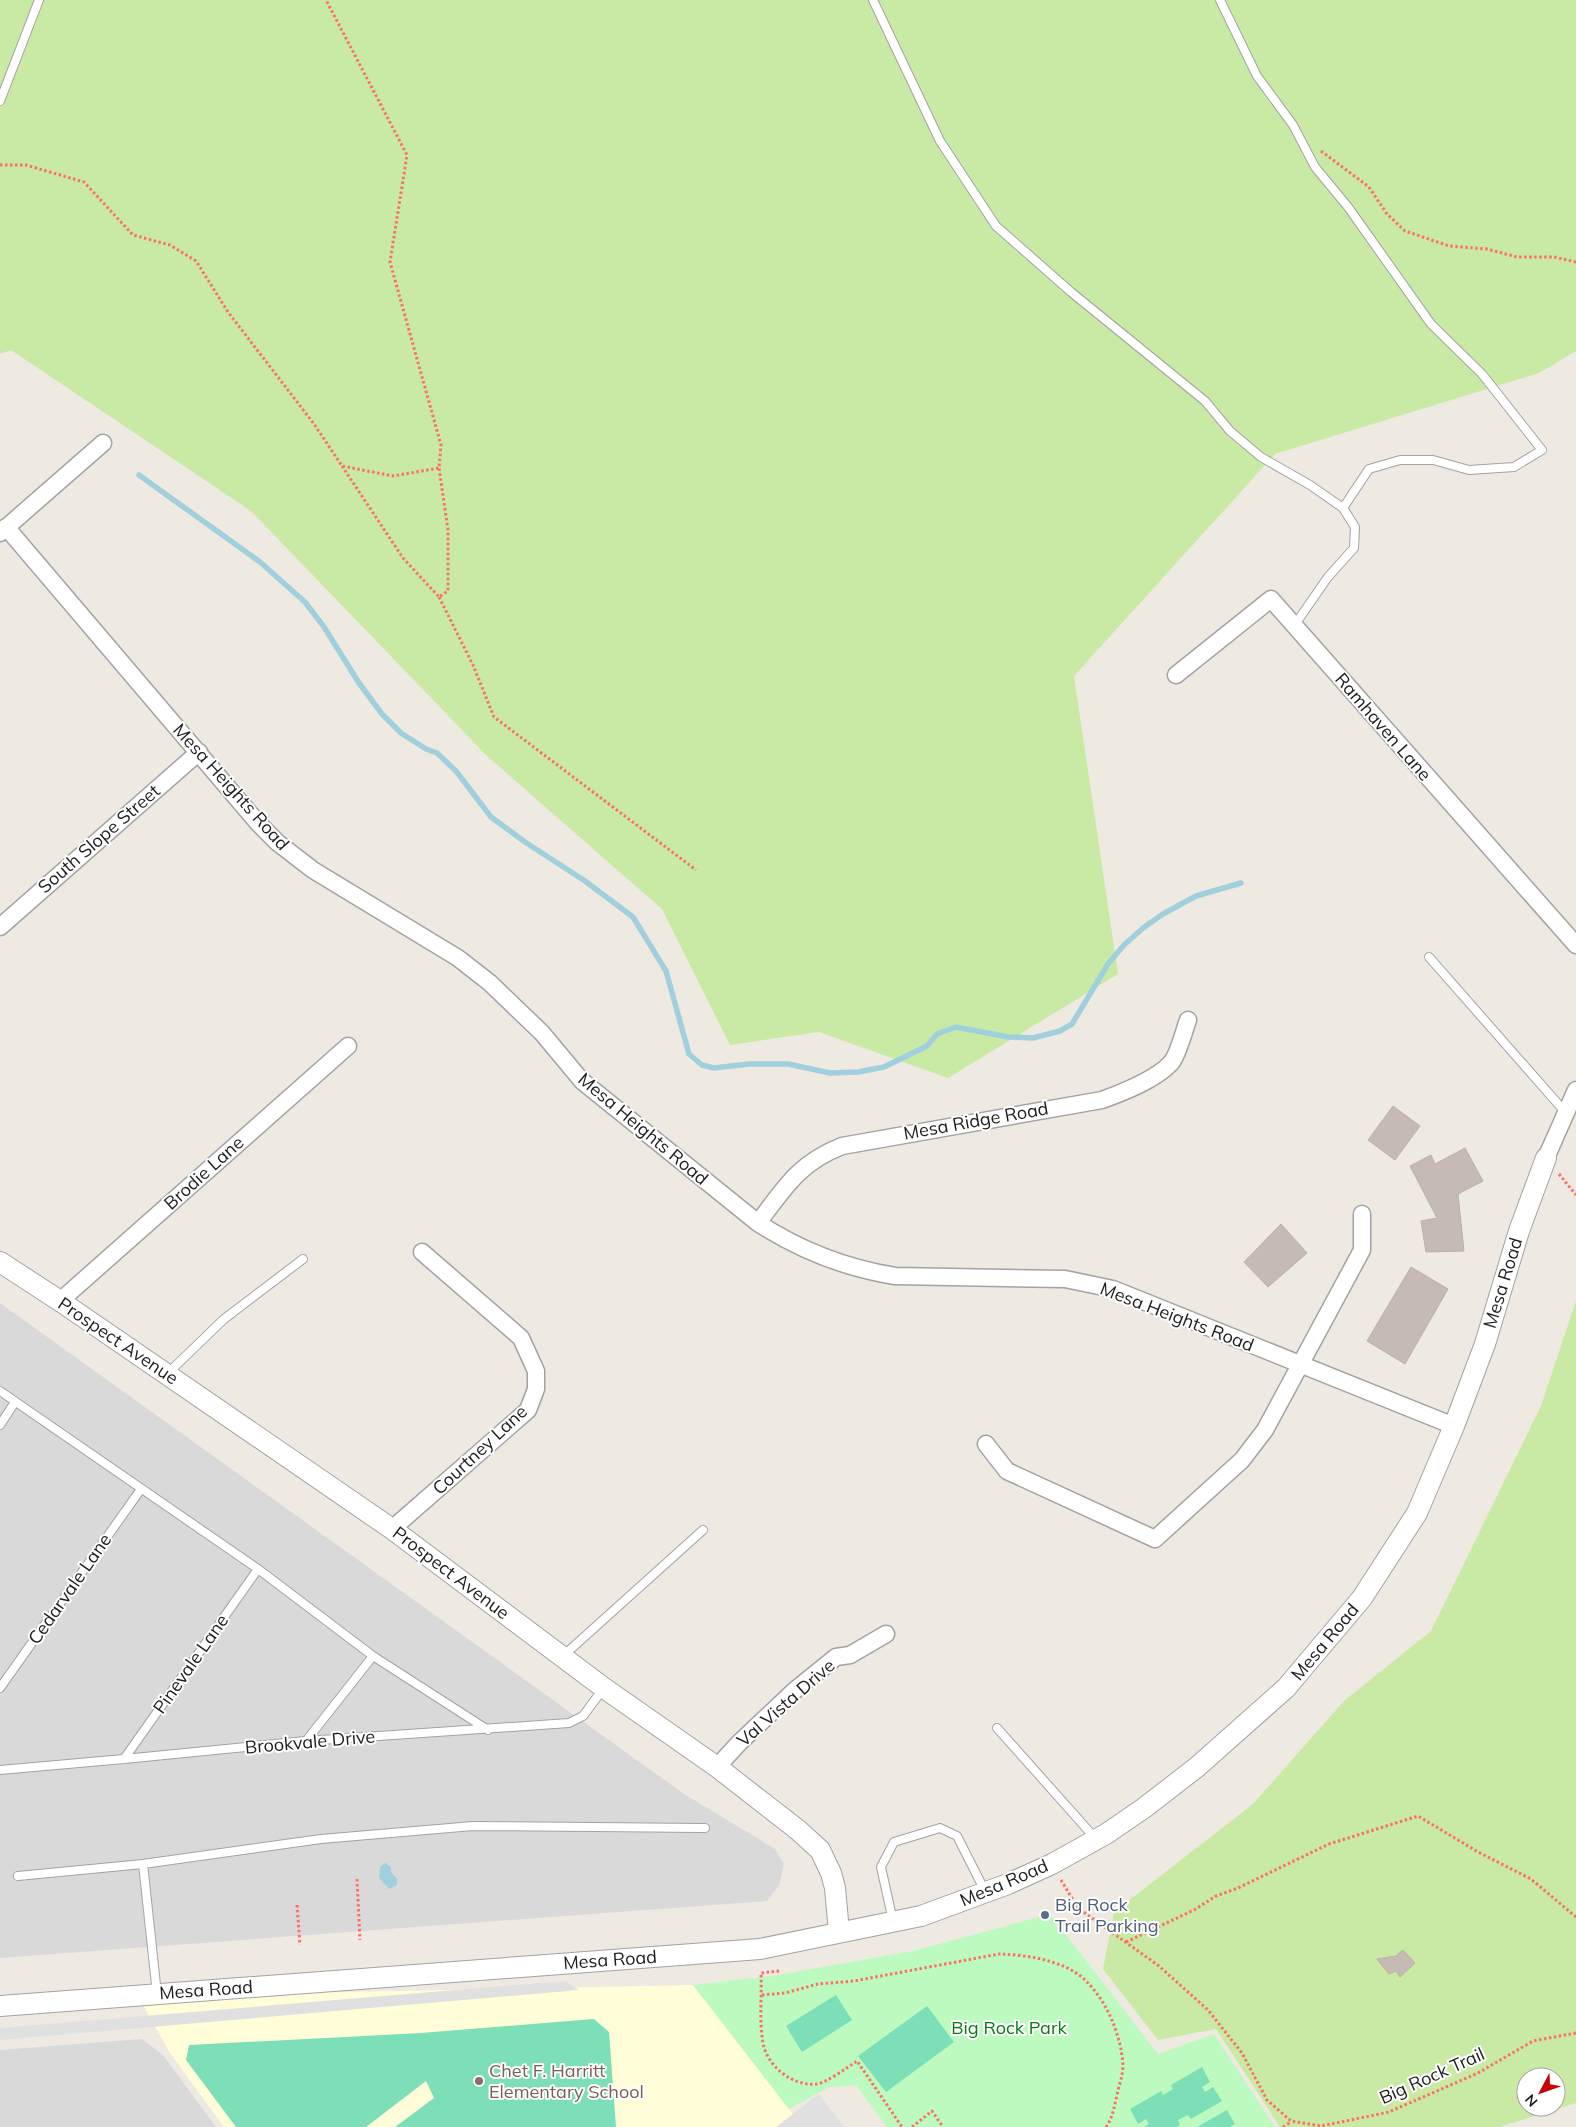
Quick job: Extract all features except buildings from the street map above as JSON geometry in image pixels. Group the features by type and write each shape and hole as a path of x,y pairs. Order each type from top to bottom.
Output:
{"street":[{"path":"3,530 102,444"},
{"name":"Mesa Heights Road","path":"3,530 199,752 258,823 295,857 464,963 526,1016 582,1081 758,1223 792,1244 821,1257 870,1272 895,1276 1065,1279 1113,1289 1454,1426"},
{"name":"Ramhaven Lane","path":"1176,675 1270,599 1576,945"},
{"name":"South Slope Street","path":"0,927 199,752"},
{"name":"Mesa Ridge Road","path":"758,1223 797,1173 811,1161 842,1146 1102,1100 1132,1088 1149,1079 1172,1062 1188,1020"},
{"name":"Brodie Lane","path":"60,1301 348,1046"},
{"name":"Mesa Road","path":"0,2006 760,1949 920,1916 986,1892 1052,1864 1096,1840 1144,1808 1197,1767 1286,1688 1362,1598 1417,1513 1454,1426 1485,1344 1519,1231 1546,1158 1576,1090"},
{"path":"986,1444 1008,1471 1155,1539 1242,1460 1265,1430 1362,1250 1362,1214"},
{"name":"Courtney Lane","path":"392,1529 528,1410 536,1388 536,1371 521,1338 422,1252"},
{"name":"Prospect Avenue","path":"0,1262 60,1301 392,1529 604,1688 718,1767 798,1830 820,1850 831,1873 835,1888 839,1932"},
{"name":"Val Vista Drive","path":"718,1767 739,1743 794,1691 836,1657 850,1655 886,1634"}],"lane":[{"path":"0,100 39,0"},
{"path":"873,0 940,141 996,226 1072,292 1205,401 1230,431 1261,457 1310,485 1343,508 1355,527 1354,548 1328,577 1294,626"},
{"path":"1220,0 1257,76 1293,125 1315,167 1348,207 1431,324 1482,374 1542,450 1514,467 1469,470 1433,460 1400,460 1369,468 1343,508"},
{"path":"1429,957 1566,1113"},
{"path":"167,1374 224,1319 303,1259"},
{"path":"0,1391 258,1569 373,1656 488,1730"},
{"path":"0,1425 15,1402"},
{"name":"Cedarvale Lane","path":"0,1688 141,1489"},
{"path":"563,1656 703,1530"},
{"name":"Pinevale Lane","path":"124,1759 258,1569"},
{"path":"306,1741 373,1656"},
{"name":"Brookvale Drive","path":"0,1770 306,1741 569,1723 583,1716 604,1688"},
{"path":"997,1728 1096,1840"},
{"path":"18,1876 143,1864 321,1839 473,1826 705,1828"},
{"path":"893,1922 881,1867 894,1842 940,1828 957,1836 986,1892"},
{"path":"143,1864 157,1994"}],"path":[{"path":"326,0 407,155 390,262 441,445 439,468 448,530 448,591 439,596"},
{"path":"1320,150 1369,187 1386,214 1405,231 1449,246 1487,249 1517,257 1554,257 1576,262"},
{"path":"0,165 26,165 84,182 133,236 170,245 196,261 228,312 314,424 403,558 439,596 473,665 494,717 696,870"},
{"path":"342,466 393,476 439,468"},
{"path":"1126,1942 1194,1910 1216,1896 1238,1888 1329,1844 1418,1816 1478,1852 1531,1879 1576,1917"},
{"path":"1052,1864 1078,1908 1159,1966 1208,2010 1242,2053 1267,2100 1291,2121 1283,2127"},
{"path":"357,1879 360,1908 360,1940"},
{"path":"297,1905 300,1944"},
{"path":"762,1995 785,1993 818,1984 854,1981 999,1954 1023,1955 1066,1968 1085,1980 1100,1999 1115,2026 1123,2067 1112,2118 1106,2127"},
{"path":"779,1971 761,1973 763,2044 772,2061 787,2078 818,2084 857,2061 902,2127"},
{"name":"Big Rock Trail","path":"1291,2121 1321,2126 1389,2112 1478,2073 1533,2041 1576,2033"},
{"path":"912,2127 932,2111 943,2127"}],"shaded area":[{"path":"0,1303 684,1794 775,1849 784,1864 779,1885 767,1901 0,1958"},
{"path":"565,1981 579,1990 0,2040 0,2028"},
{"name":"Chet F. Harritt Elementary School","path":"693,1985 803,2127 224,2127 170,2053 138,1996"},
{"path":"142,2039 163,2055 216,2127 0,2127 0,2050"},
{"path":"819,2094 844,2127 776,2127"}],"green space":[{"path":"0,0 1576,0 1576,351 1539,373 1275,454 1074,676 1118,974 948,1078 819,1032 730,1045 662,909 485,754 251,511 11,350 0,354"},
{"path":"1576,1301 1576,2103 1566,2106 1566,2067 1516,2067 1516,2117 1531,2117 1499,2127 1280,2127 1216,2029 1158,2040 1103,1969 1114,1912 1253,1804 1344,1701 1431,1631 1541,1406"},
{"name":"Big Rock Park","path":"1050,1914 1158,2054 1214,2034 1275,2127 887,2127 856,2085 829,2087 789,2109 693,1985 778,1975 913,1951"},
{"path":"836,1995 852,2020 802,2052 786,2026"},
{"path":"927,2006 954,2042 886,2092 858,2056"},
{"path":"594,2019 609,2032 616,2127 395,2127 434,2098 426,2081 366,2127 236,2127 186,2060 189,2045 421,2033"},
{"path":"1202,2067 1210,2082 1202,2087 1205,2092 1213,2087 1222,2101 1191,2119 1188,2115 1178,2120 1180,2125 1177,2127 1144,2127 1149,2124 1146,2119 1138,2124 1130,2109 1161,2091 1163,2095 1173,2089 1171,2085"},
{"path":"1227,2110 1235,2124 1230,2127 1197,2127"}],"water":[{"path":"385,1863 391,1867 391,1872 397,1879 397,1885 389,1889 379,1878 380,1867"}],"waterway":[{"path":"139,475 260,562 305,602 382,714 401,733 426,749 437,753 456,771 491,817 525,842 585,881 633,917 666,971 689,1054 702,1065 714,1068 749,1064 788,1064 830,1073 858,1072 884,1067 927,1046 937,1034 956,1027 1008,1037 1033,1038 1060,1031 1072,1024 1108,964 1124,945 1143,928 1163,914 1196,896 1241,883"}],"place":[{"name":"Big Rock Trail Parking","path":"1045,1915"},
{"name":"Chet F. Harritt Elementary School","path":"479,2081"}]}
